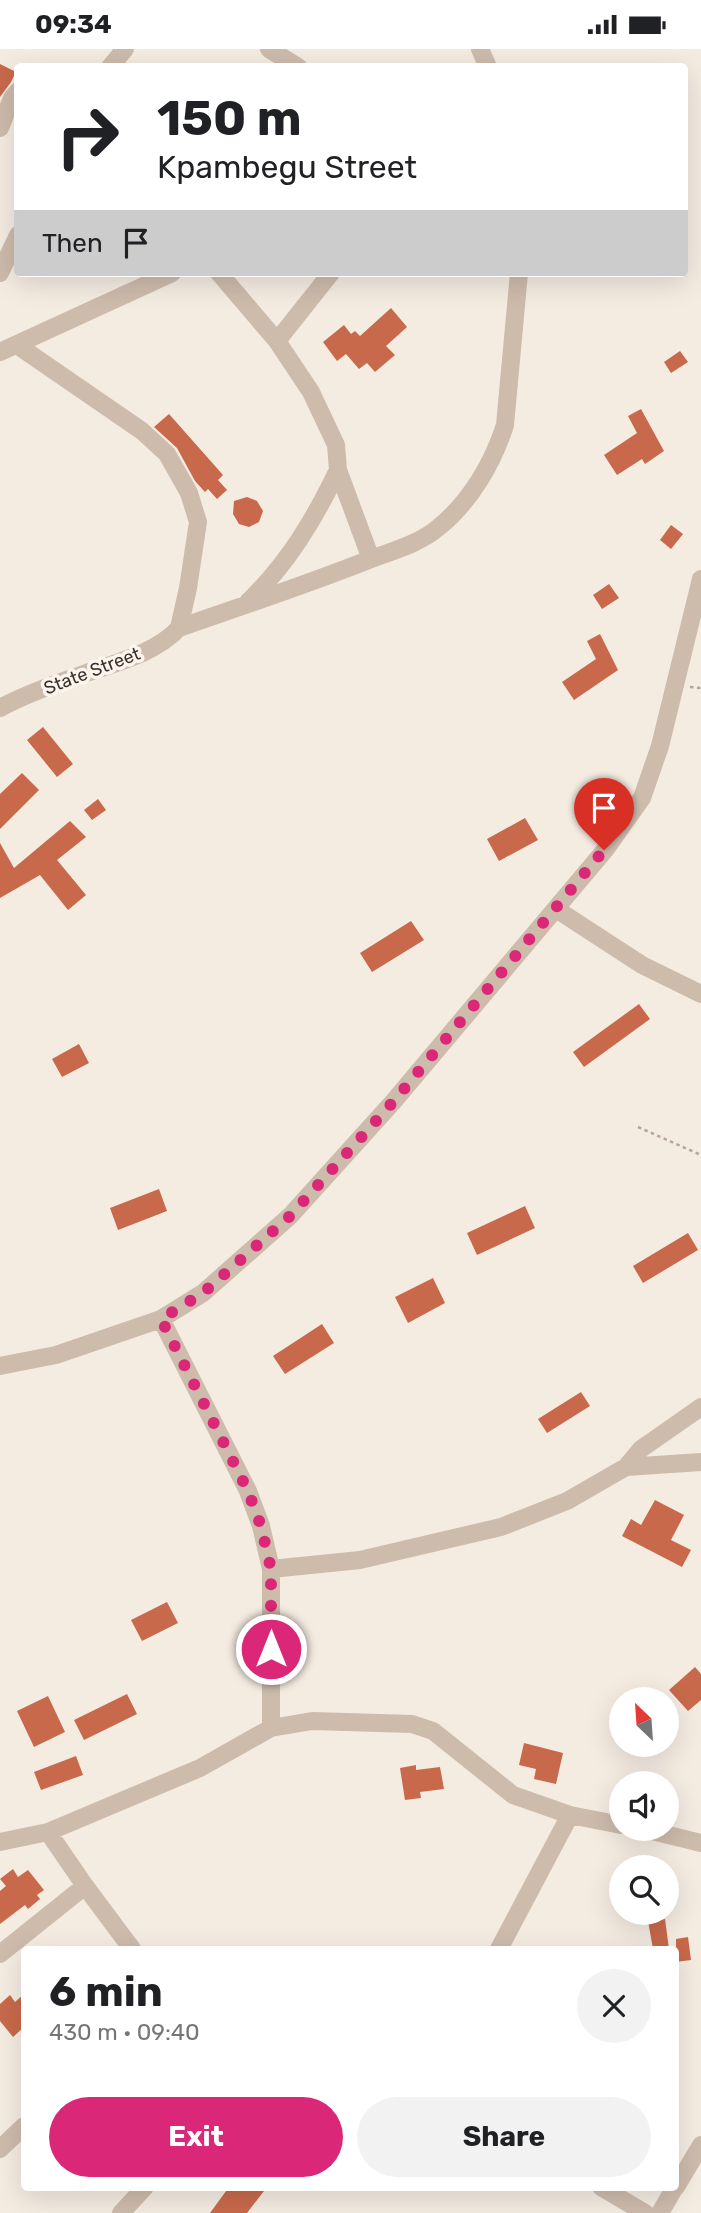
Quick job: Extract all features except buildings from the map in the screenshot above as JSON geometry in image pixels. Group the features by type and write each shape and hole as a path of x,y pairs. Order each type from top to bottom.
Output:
{"street":[{"path":"113,63 125,49"},
{"path":"269,49 292,63"},
{"path":"0,128 14,96"},
{"path":"0,273 4,251"},
{"path":"0,352 163,277"},
{"path":"222,277 277,341 311,392 336,445 338,470 371,559"},
{"path":"277,341 328,277"},
{"name":"State Street","path":"0,708 45,688 142,653 170,638 179,628 403,548 439,528 456,511 490,461 505,425 519,277"},
{"path":"17,345 142,431 167,454 189,493 198,522 179,628"},
{"path":"246,605 282,567 298,545 338,470"},
{"path":"0,1366 56,1355 161,1319 203,1293 290,1216 393,1102 556,909 642,798 660,746 701,579"},
{"path":"556,909 642,965 701,994"},
{"path":"161,1319 248,1491 261,1526 271,1569 271,1728"},
{"path":"271,1569 360,1560 501,1527 567,1501 626,1467 641,1449 701,1407"},
{"path":"626,1467 701,1462"},
{"path":"0,1842 48,1832 200,1768 271,1728 312,1721 412,1724 433,1731 513,1795 570,1815 609,1823"},
{"path":"501,1946 570,1815"},
{"path":"48,1832 130,1946"},
{"path":"679,1838 701,1843"},
{"path":"0,1954 85,1886"},
{"path":"0,2149 21,2129"},
{"path":"679,2181 701,2145"},
{"path":"121,2213 141,2191"},
{"path":"608,2191 645,2213"},
{"path":"660,2213 673,2191"}],"path":[{"path":"638,1127 701,1155"}],"route":[{"path":"271,1649 271,1569 261,1526 248,1491 161,1319 203,1293 290,1216 393,1102 604,850"}]}
